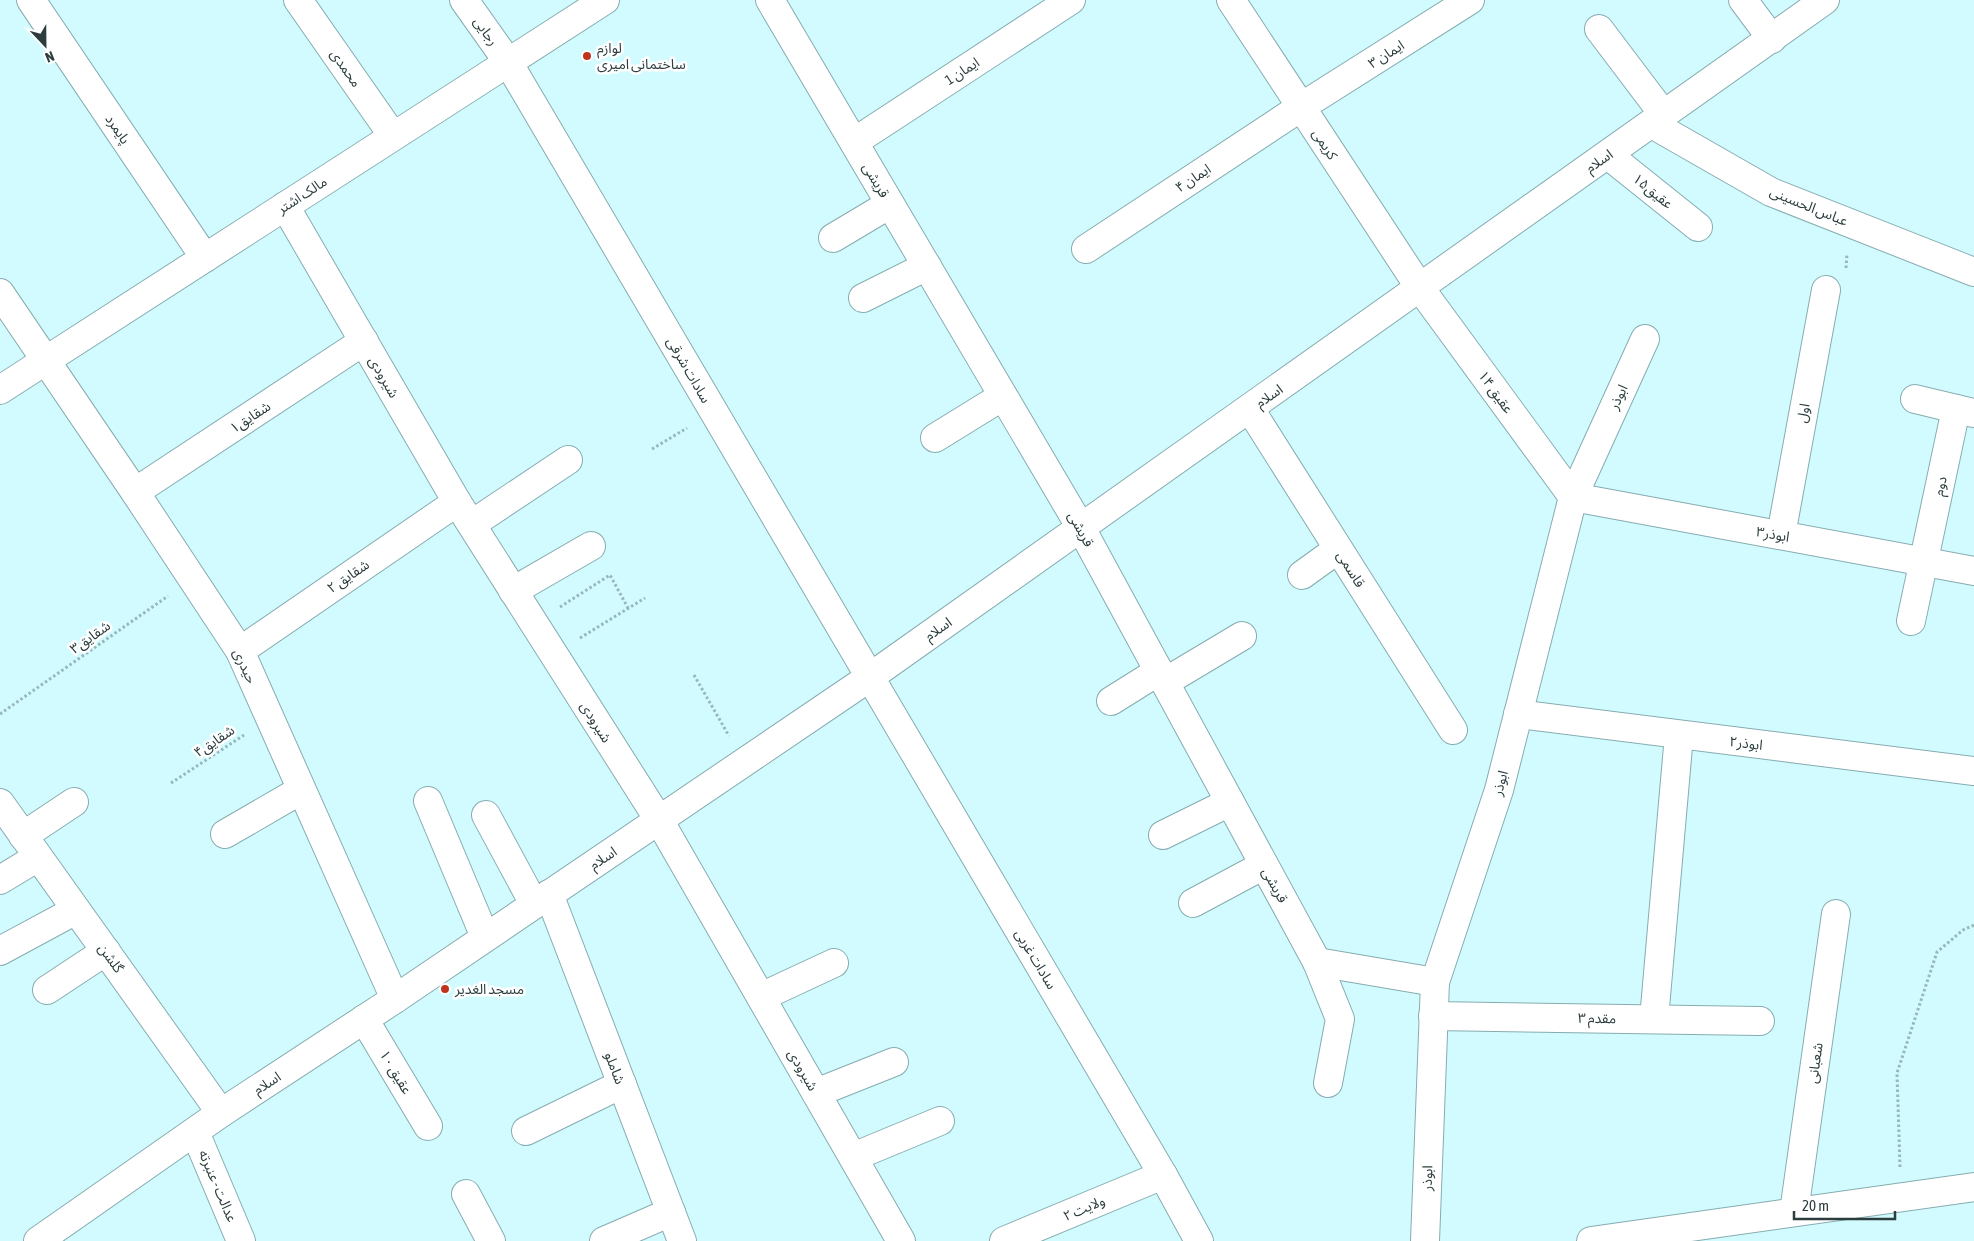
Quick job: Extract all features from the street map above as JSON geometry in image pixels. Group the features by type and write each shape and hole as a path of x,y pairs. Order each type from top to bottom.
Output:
{"street":[{"name":"پایمرد","path":"31,0 204,258"},
{"name":"محمدی","path":"298,0 393,136"},
{"name":"رجایی","path":"464,0 508,62"},
{"name":"مالک اشتر","path":"0,390 605,0"},
{"name":"قریشی","path":"770,0 1082,528 1317,962 1340,1018 1328,1083"},
{"name":"ایمان 1","path":"854,142 1071,0"},
{"name":"کریمی","path":"1231,0 1420,288"},
{"name":"ایمان ۳","path":"1301,107 1470,0"},
{"path":"1743,0 1772,40"},
{"name":"اسلام","path":"38,1241 222,1113 395,999 870,677 1772,40 1825,0"},
{"path":"1599,29 1658,120"},
{"name":"سادات شرقی","path":"508,62 870,677"},
{"name":"ایمان ۴","path":"1086,249 1301,107"},
{"name":"عباس الحسینی","path":"1658,120 1771,192 1974,272"},
{"name":"عقیق۱۵","path":"1608,155 1698,227"},
{"path":"833,238 890,204"},
{"name":"شیرودی","path":"285,206 457,502 659,820 902,1241"},
{"path":"863,298 927,266"},
{"name":"عقیق ۱۴","path":"1420,288 1573,497"},
{"name":"اول","path":"1780,535 1826,290"},
{"name":"حیدری","path":"0,293 194,579 240,651 395,999"},
{"name":"ابوذر","path":"1425,1241 1435,982 1499,790 1573,497 1645,339"},
{"name":"شقایق۱","path":"135,492 364,341"},
{"path":"935,438 1004,396"},
{"path":"1915,399 1965,412"},
{"name":"قاسمی","path":"1250,409 1453,730"},
{"name":"دوم","path":"1911,621 1924,562 1965,412"},
{"path":"472,524 568,460"},
{"name":"ابوذر۳","path":"1573,497 1974,571"},
{"name":"شقایق ۲","path":"240,651 457,502"},
{"path":"513,591 591,546"},
{"path":"1302,575 1338,549"},
{"path":"1111,702 1242,636"},
{"name":"سادات غربی","path":"870,677 1163,1175 1199,1241"},
{"name":"ابوذر۲","path":"1518,714 1974,771"},
{"path":"1654,1019 1679,734"},
{"path":"224,834 301,790"},
{"path":"0,880 74,802"},
{"path":"428,802 485,937"},
{"path":"1163,834 1230,802"},
{"name":"گلشن","path":"0,803 222,1113"},
{"name":"شاملو","path":"486,815 542,899 622,1084 682,1241"},
{"path":"1193,903 1264,865"},
{"path":"0,951 76,910"},
{"name":"شعبانی","path":"1794,1212 1836,914"},
{"path":"47,990 106,952"},
{"path":"1317,962 1435,982"},
{"path":"760,996 834,963"},
{"name":"مقدم ۳","path":"1433,1016 1760,1021"},
{"name":"عقیق ۱۰","path":"364,1019 428,1126"},
{"path":"816,1093 894,1062"},
{"path":"526,1131 622,1084"},
{"path":"853,1157 940,1121"},
{"name":"عدالت - عنبرته","path":"195,1132 241,1241"},
{"name":"ولایت ۲","path":"1004,1241 1163,1175"},
{"path":"1590,1241 1974,1187"},
{"path":"466,1194 491,1241"},
{"path":"604,1241 671,1212"}],"path":[{"path":"652,449 714,412"},
{"path":"534,623 610,576 628,608"},
{"name":"شقایق۳","path":"0,714 194,579"},
{"path":"554,654 645,598"},
{"path":"694,675 745,762"},
{"name":"شقایق۴","path":"171,783 269,718"},
{"path":"1901,1198 1897,1073 1937,952 1963,930 1974,925"}],"place":[{"name":"لوازم ساختمانی امیری","path":"587,56"},
{"name":"مسجد الغدیر","path":"445,989"}]}
